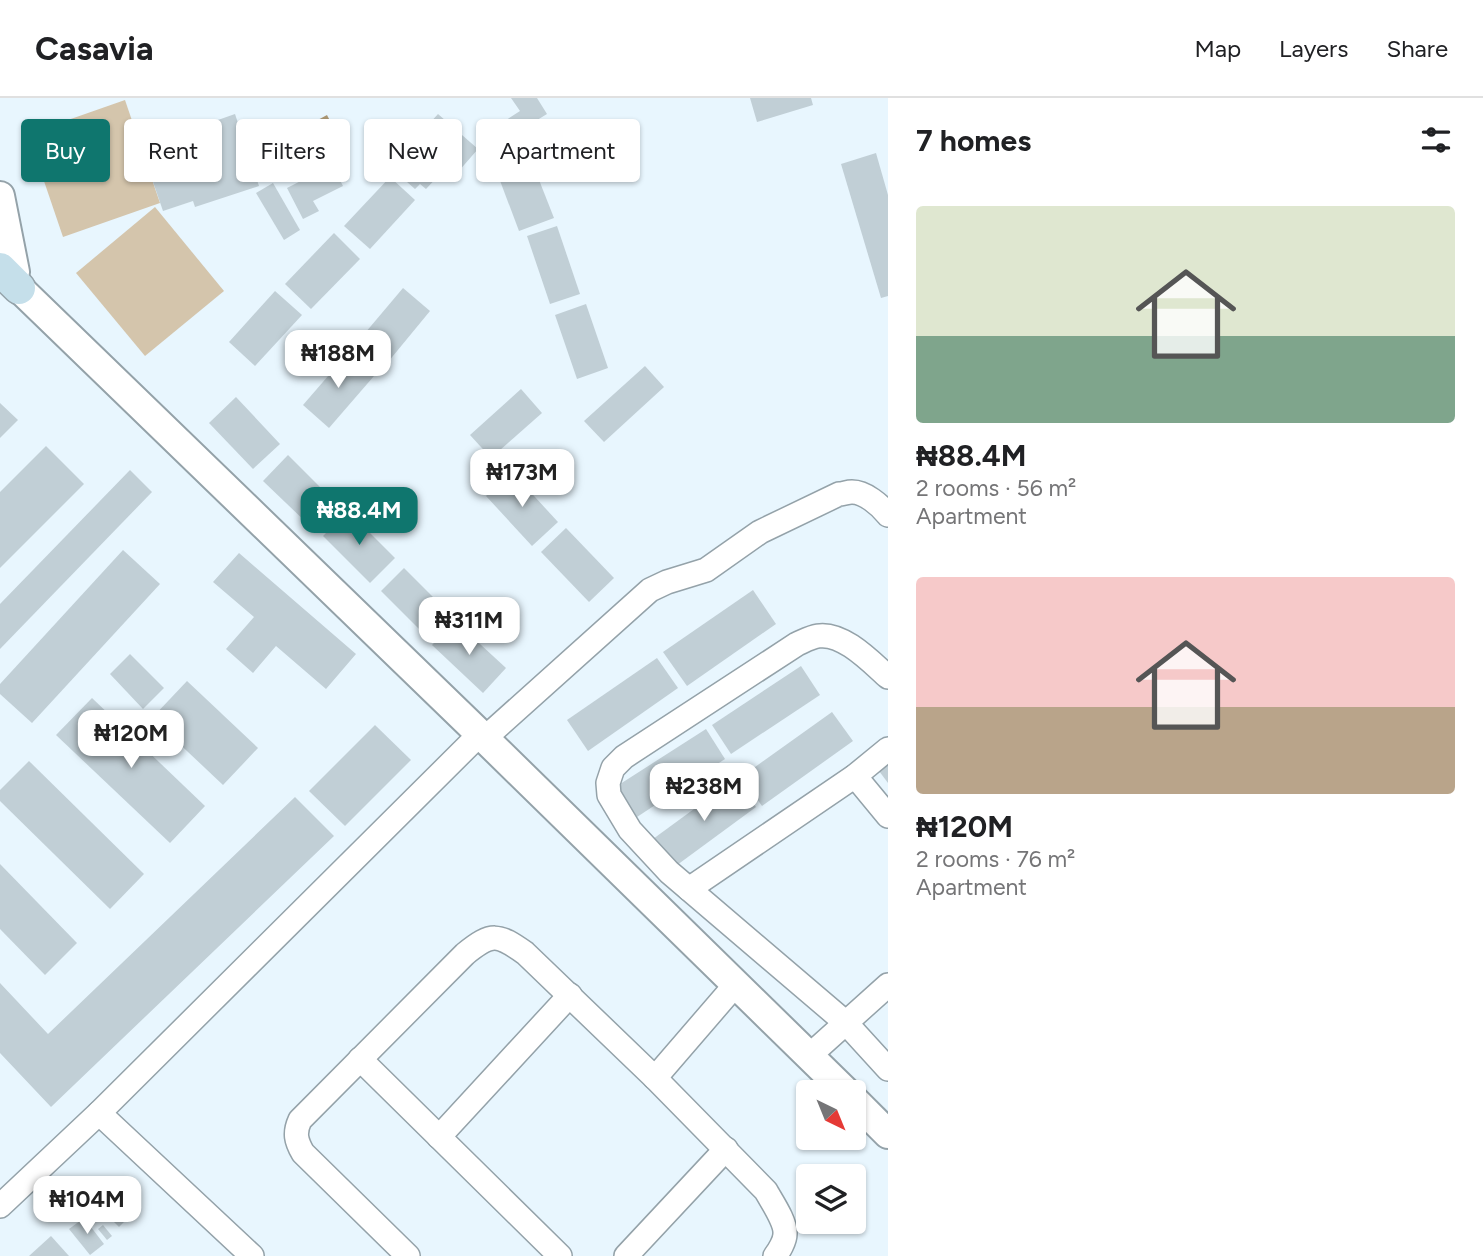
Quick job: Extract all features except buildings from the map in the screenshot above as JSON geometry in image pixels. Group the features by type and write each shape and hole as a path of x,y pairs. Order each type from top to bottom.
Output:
{"street":[{"path":"0,196 9,279"},
{"path":"0,253 9,279 483,736 834,1080"},
{"path":"0,1206 100,1113 483,736 650,590 706,570 760,532 839,494 853,492 863,495 888,515"},
{"path":"888,677 847,643 832,636 818,636 797,643 624,757 613,768 608,783 609,795 629,830 669,872 846,1023 888,1069"},
{"path":"689,890 855,776 888,749"},
{"path":"855,776 888,816"},
{"path":"408,1256 303,1153 296,1140 296,1129 300,1120 465,954 480,942 494,937 507,940 526,953 766,1191 779,1213 785,1234 775,1256"},
{"path":"655,1078 736,984"},
{"path":"809,1056 888,985"},
{"path":"439,1137 570,995"},
{"path":"360,1059 560,1256"},
{"path":"866,1112 888,1134"},
{"path":"100,1113 253,1256"},
{"path":"626,1256 726,1149"}],"shaded area":[{"path":"125,100 131,119 124,119 124,182 153,182 160,203 63,237 44,182 110,182 110,119 71,119"},
{"path":"155,207 224,291 145,356 76,273"}]}
